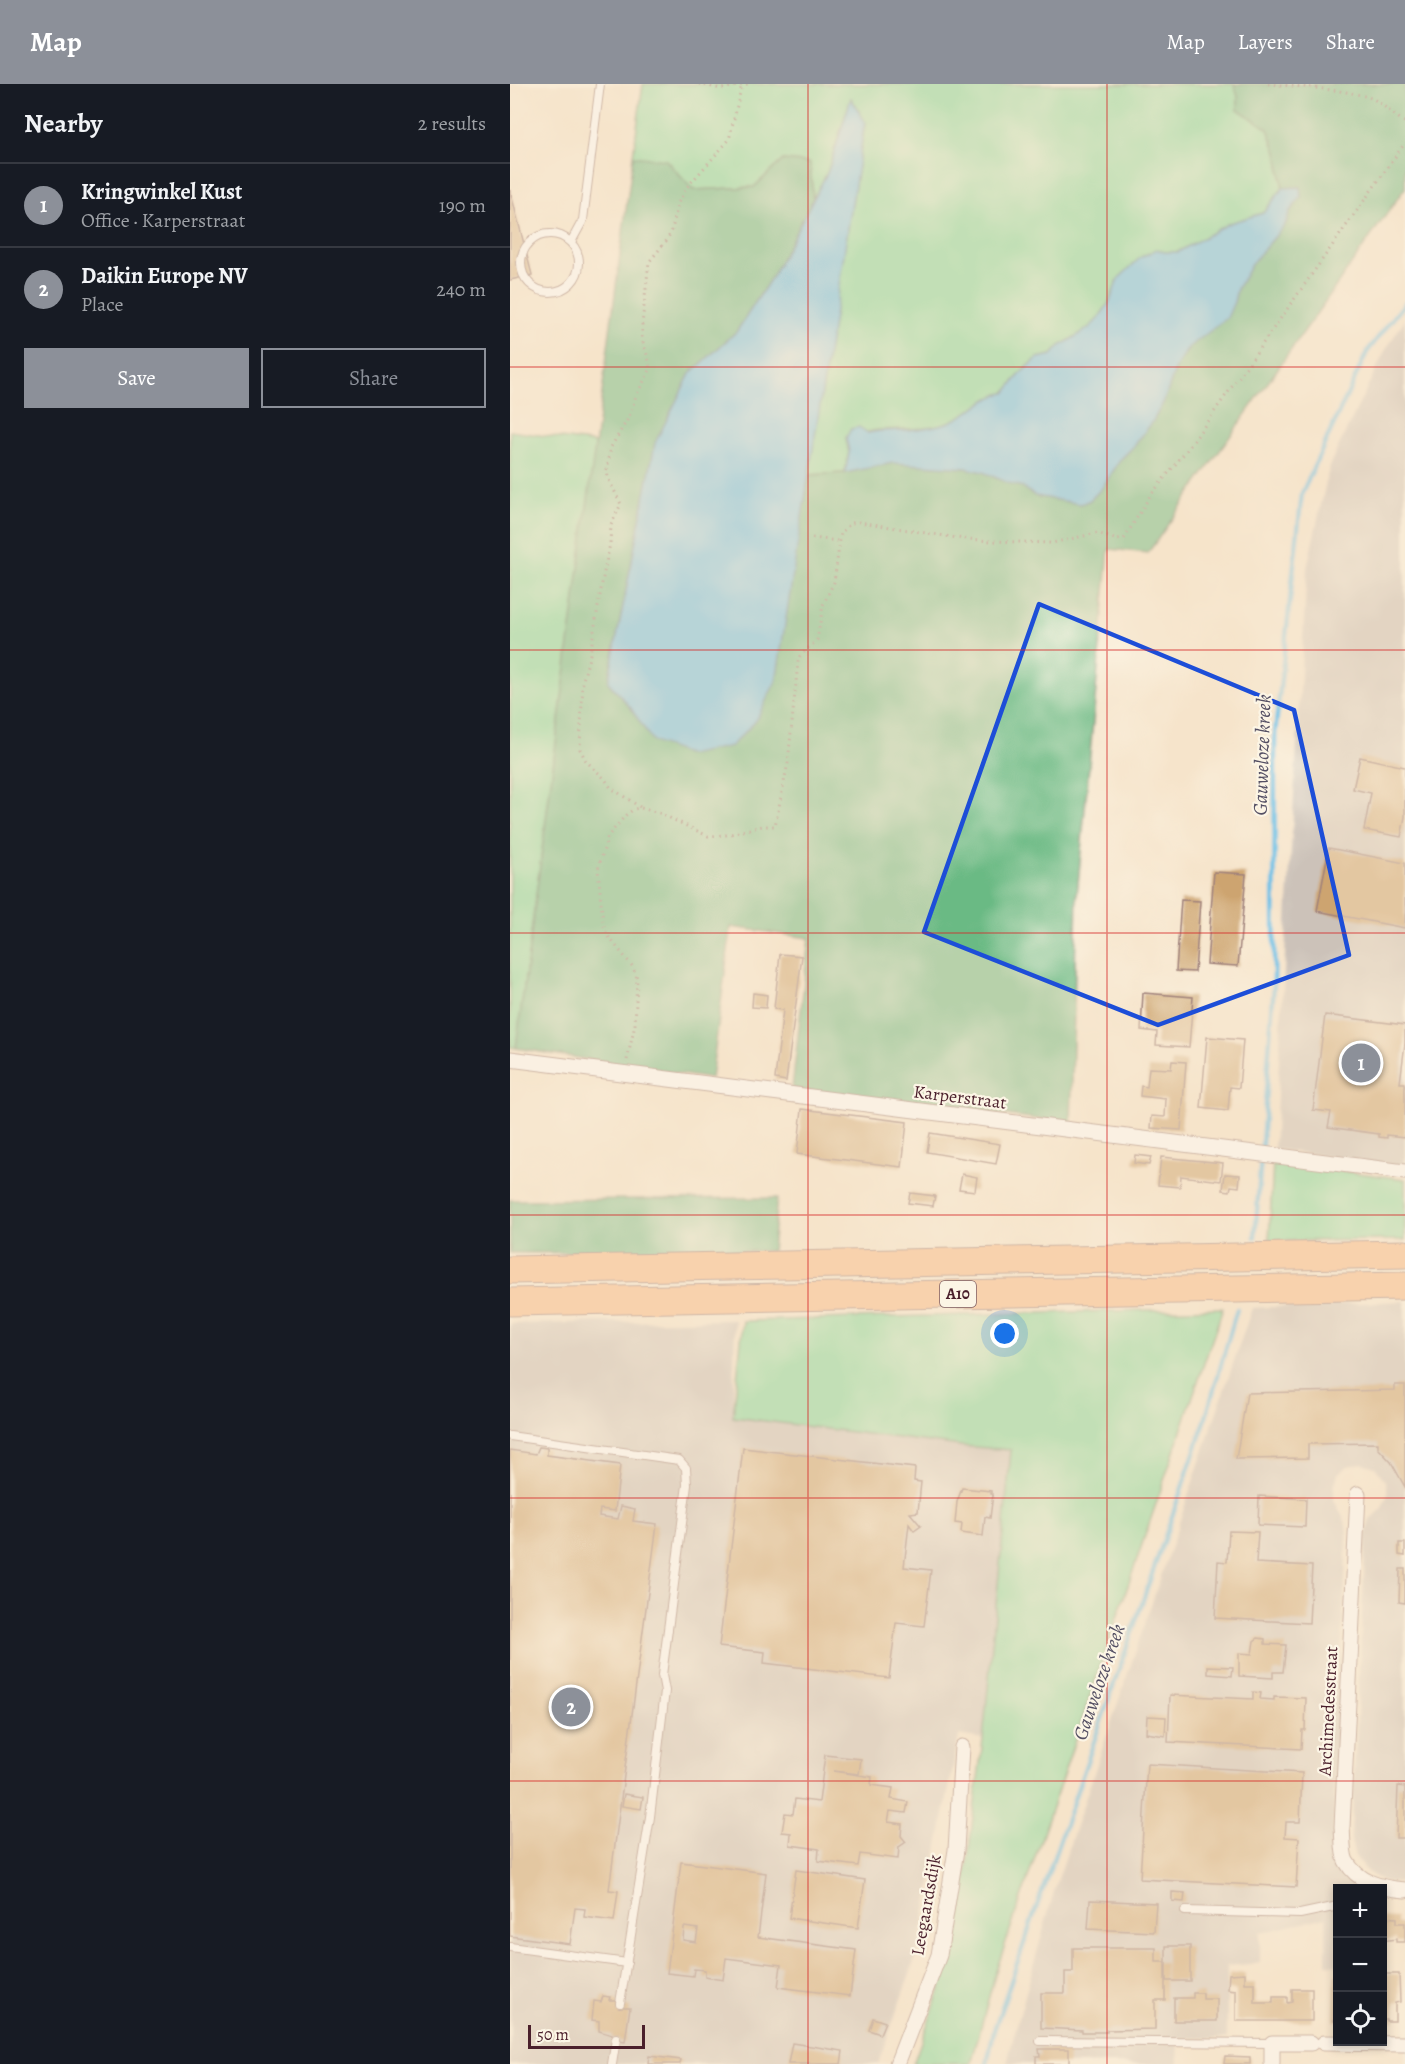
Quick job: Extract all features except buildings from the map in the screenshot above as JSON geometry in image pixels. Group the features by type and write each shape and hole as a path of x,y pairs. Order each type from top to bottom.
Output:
{"highway":[{"name":"A10","path":"510,1270 1405,1254"},
{"name":"A10","path":"510,1302 1405,1286"}],"street":[{"name":"Karperstraat","path":"510,1059 1405,1172"},
{"name":"Archimedesstraat","path":"1358,1494 1342,1827 1346,1860 1362,1879 1372,1884"},
{"name":"Leegaardsdijk","path":"897,2064 939,1955 956,1850 962,1747"},
{"name":"Archimedesstraat","path":"1387,1889 1405,1890"},
{"path":"1272,2064 1272,2043 1405,2044"}],"lane":[{"path":"571,242 583,220 600,84"},
{"path":"546,234 560,236 571,242 578,253 579,266 575,278 566,288 554,292 541,291 530,284 523,273 521,260 525,248 534,239 546,234"},
{"path":"510,1436 679,1460 686,1468 687,1485 662,1675 665,1691 650,1817 620,2003"},
{"path":"1185,1911 1300,1914 1333,1907"},
{"path":"510,1947 627,1963"},
{"path":"612,2064 616,2039"},
{"path":"1040,2041 1272,2043"}],"path":[{"path":"699,84 721,89 748,84"},
{"path":"742,84 729,140 687,188 678,203 672,230 667,240 649,262 642,339 650,370 636,396 629,417 611,447 609,457 608,478 621,504 611,525 610,544 590,654 583,680 579,750 611,788 641,808 666,816 708,836 727,835 762,826 775,826 788,763 798,662 800,656 817,640 823,606 834,582 838,542 844,528 851,523 860,522 957,538 991,541 1052,543 1097,532 1117,540 1124,539 1150,496 1190,446 1405,143"},
{"path":"1268,84 1357,94 1374,99 1393,116 1405,122"},
{"path":"812,538 838,542"},
{"path":"623,1074 635,1025 637,978 633,967 608,936 603,923 598,869 608,836 626,815 634,809 641,808"}],"highlighted area":[{"path":"1039,604 1294,710 1349,955 1158,1025 924,932"}],"shaded area":[{"path":"1405,319 1405,1167 1274,1149 1307,568 1330,464 1385,351"},
{"path":"1405,1301 1405,1883 1387,1882 1364,1869 1355,1856 1351,1840 1366,1533 1370,1520 1381,1510 1388,1494 1386,1482 1375,1467 1362,1463 1348,1466 1338,1473 1334,1487 1334,1500 1345,1521 1347,1532 1333,1832 1339,1865 1356,1884 1333,1884 1333,1965 1326,1964 1326,1917 1260,1933 1260,1963 1227,1966 1227,2038 1179,2038 1178,2064 1007,2064 1055,1888 1252,1308"},
{"path":"735,1320 733,1417 961,1446 1011,1450 983,1739 959,1735 919,1948 878,2064 510,2064 510,1324"}],"green space":[{"path":"643,84 1234,84 1238,96 1238,109 1268,129 1277,152 1283,188 1263,213 1229,224 1178,252 1157,250 1141,257 1112,293 1109,303 1090,328 1060,346 1052,355 1038,358 1022,372 1005,393 990,398 947,423 923,428 873,431 846,438 849,452 845,473 808,475 865,122 851,99 828,171 813,199 810,163 783,160 754,187 693,190 686,183 633,156"},
{"path":"1234,84 1405,84 1405,188 1148,553 1109,549 1077,895 1071,1123 792,1089 809,938 731,927 711,1079 516,1048 633,156 666,160 693,190 754,187 783,160 810,163 813,199 773,275 737,331 690,374 655,444 608,682 630,707 776,681 808,475 845,473 893,463 966,468 1022,487 1035,496 1081,504 1090,500 1102,488 1121,459 1153,421 1183,355 1234,302 1237,289 1252,263 1285,225 1290,211 1301,198 1300,187 1283,188 1277,152 1268,129 1238,109 1238,96"},
{"path":"510,431 596,443 516,1048 510,1047"},
{"path":"1273,1162 1405,1179 1405,1240 1269,1241"},
{"path":"777,1198 772,1251 510,1253 510,1200"},
{"path":"1223,1308 995,1974 971,2064 913,2064 957,1943 983,1739 1011,1450 961,1446 733,1417 743,1321"}],"water":[{"path":"851,98 865,122 776,681 755,722 731,746 689,755 653,742 630,707 608,682 655,443 690,374 737,331 773,275 828,171"},
{"path":"1300,187 1301,198 1290,211 1285,225 1252,263 1237,289 1227,318 1188,348 1175,370 1164,401 1153,421 1121,459 1102,488 1090,500 1081,504 1035,496 1022,487 966,468 893,463 845,473 849,452 846,438 851,429 859,427 868,433 918,429 955,420 990,398 1005,393 1022,372 1038,358 1052,355 1060,346 1089,328 1109,303 1118,279 1141,257 1157,249 1164,252 1178,252 1229,223 1263,213 1283,188"}],"waterway":[{"name":"Gauweloze kreek","path":"1255,1237 1274,984 1275,733 1302,493 1367,352 1405,303"},
{"name":"Gauweloze kreek","path":"987,2064 994,2030 1204,1424 1237,1309"}],"place":[{"name":"Kringwinkel Kust","path":"1361,1063"},
{"name":"Daikin Europe NV","path":"571,1707"}]}
